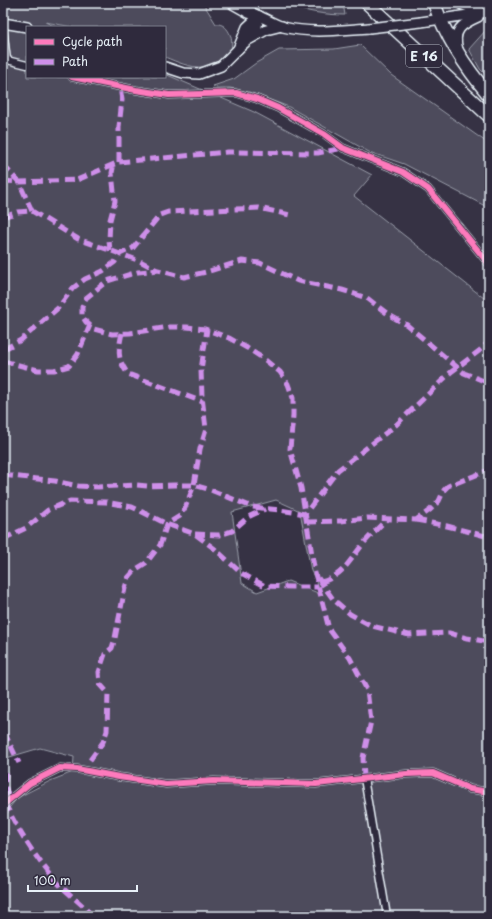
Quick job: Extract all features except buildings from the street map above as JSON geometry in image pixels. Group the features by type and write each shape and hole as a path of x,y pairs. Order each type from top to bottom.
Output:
{"highway":[{"path":"234,3 252,10"},
{"name":"E 16","path":"367,3 489,116"},
{"name":"E 16","path":"434,3 440,20 459,55 470,72 489,95"},
{"path":"462,3 489,12"}],"main road":[{"path":"252,10 282,26 320,32 440,20 489,12"},
{"path":"248,41 257,26 252,10"},
{"path":"238,49 252,10"},
{"name":"E 16","path":"459,55 456,42 457,33 464,23 489,12"},
{"path":"3,23 26,27"},
{"path":"166,67 183,73 199,74 221,66 248,41 266,30 282,26"}],"street":[{"path":"3,27 5,60 26,65"},
{"path":"77,78 169,95 236,93 257,99 278,108 324,134 343,148 403,172 428,189 489,264"},
{"path":"3,805 30,783 60,768 77,769 166,784 214,781 316,784 406,774 432,773 470,789 489,792"},
{"path":"364,778 387,916"}],"shaded area":[{"path":"3,3 203,3 216,24 224,26 231,36 231,49 223,59 216,64 208,67 194,67 166,57 166,26 67,26 45,22 54,26 26,26 26,78 166,78 166,74 254,112 372,175 354,196 489,302 489,916 3,916 3,816 17,798 50,781 73,772 74,757 40,748 3,759","holes":["276,500 300,511 311,571 323,595 288,581 257,592 242,583 232,512"]},
{"path":"287,3 339,3 344,9 345,15 323,14 307,11"},
{"path":"486,30 489,30 489,78 480,69 469,49"},
{"path":"360,45 391,75 489,144 489,208 404,164 369,152 289,107 249,92 230,88 216,88 213,86 234,79 256,63 279,50 334,49"}],"marked path":[{"path":"119,162 119,127 122,100 120,87"},
{"path":"3,125 3,142"},
{"path":"3,181 19,182 77,180 119,162 228,152 318,153 343,148"},
{"path":"110,251 110,220 115,201 112,173 114,163"},
{"path":"3,165 19,182 32,211"},
{"path":"3,348 21,340 58,308 73,288 85,279 103,271 115,262 120,254 133,248 160,215 168,212 259,208 290,215"},
{"path":"3,217 18,212 32,211 78,239 140,261 157,270"},
{"path":"364,778 363,758 371,721 367,690 350,658 329,629 315,573 301,488 290,449 293,398 288,384 280,372 264,359 229,338 205,329 169,327 130,333 112,334 94,329 86,322 82,316 82,307 86,298 107,281 138,272 158,270 184,277 242,261 260,263 298,281 342,290 367,298 389,315 407,325 464,373 489,383"},
{"path":"3,361 38,370 54,370 69,366 78,354 90,325"},
{"path":"90,760 103,742 107,731 108,693 100,684 99,672 105,654 112,648 128,578 135,570 146,563 160,545 167,524 180,516 185,508 194,485 200,449 206,429 202,397 201,370 207,329"},
{"path":"122,333 119,355 124,369 128,374 203,402"},
{"path":"3,475 55,481 78,486 194,485 211,490 252,507 305,514 338,470 396,425 451,372 489,342"},
{"path":"307,522 341,521 367,518 416,520 430,510 439,501 444,490 448,486 489,470"},
{"path":"3,539 26,528 48,510 70,501 106,502 132,507 169,525 195,534 215,549 241,573 265,586 318,587"},
{"path":"195,534 219,535 232,531 248,517 265,509"},
{"path":"321,582 341,572 363,544 387,519"},
{"path":"416,520 489,537"},
{"path":"318,578 333,599 350,614 372,626 409,635 449,633 489,642"},
{"path":"3,733 6,736 19,763"},
{"path":"6,772 5,785 9,799"},
{"path":"5,803 22,834 42,864 57,882 92,916"}],"cycle path":[{"path":"77,78 169,95 236,93 257,99 278,108 324,134 343,148 403,172 428,189 489,264"},
{"path":"3,805 30,783 60,768 77,769 166,784 214,781 316,784 406,774 433,773 470,789 489,792"}]}
